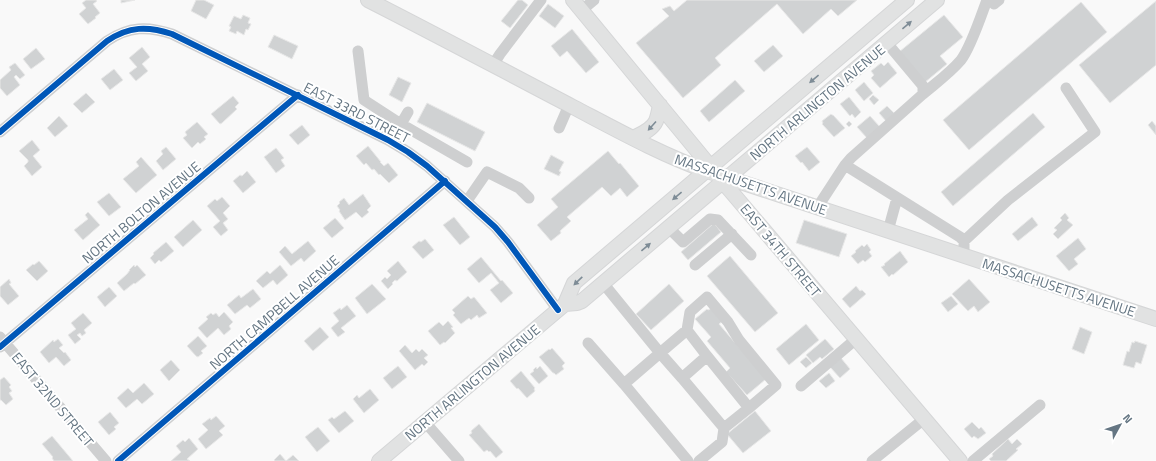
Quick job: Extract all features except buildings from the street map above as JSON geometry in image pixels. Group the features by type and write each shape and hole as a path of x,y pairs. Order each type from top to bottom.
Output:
{"main road":[{"name":"MASSACHUSETTS AVENUE","path":"368,0 682,162 888,231 963,248 1156,319"},
{"name":"NORTH ARLINGTON AVENUE","path":"561,307 580,302 669,228 717,174 907,0"},
{"name":"NORTH ARLINGTON AVENUE","path":"379,461 561,307 574,283 887,43 937,0"},
{"name":"EAST 34TH STREET","path":"578,5 717,174 960,461"},
{"path":"633,138 653,126 660,105"}],"street":[{"path":"493,65 541,0"},
{"path":"578,5 594,0"},
{"path":"817,208 851,158 962,59 987,0"},
{"path":"991,0 994,4 999,0"},
{"name":"EAST 33RD STREET","path":"0,132 107,41 115,36 130,30 142,28 155,29 172,34 388,140 408,152 445,181 502,235 561,307"},
{"path":"887,43 923,86 923,94"},
{"path":"358,51 364,100 401,124 467,162"},
{"path":"963,248 1008,200 1095,132 1066,88"},
{"name":"NORTH BOLTON AVENUE","path":"2,342 298,96"},
{"path":"559,128 569,105"},
{"path":"401,124 408,112"},
{"path":"845,165 960,237 963,248"},
{"path":"467,202 487,172 519,188 529,198"},
{"name":"NORTH CAMPBELL AVENUE","path":"118,461 445,181"},
{"path":"888,231 897,198"},
{"path":"669,228 682,242 710,219 718,220 751,255"},
{"path":"695,265 732,234"},
{"path":"603,283 724,428"},
{"path":"624,384 687,330 690,312 707,297 728,322 739,340 776,385 724,428 722,442 699,461"},
{"path":"687,330 749,408"},
{"path":"801,386 856,339"},
{"name":"EAST 32ND STREET","path":"2,342 106,461"},
{"path":"588,343 688,461"},
{"path":"682,378 707,356"},
{"path":"973,461 1040,405"},
{"path":"872,461 924,419"},
{"path":"425,422 459,461"}],"cycle path":[{"path":"0,132 107,41 115,36 123,32 139,29 163,31 172,34 388,140 408,152 427,166 495,227 508,242 558,310"},
{"path":"0,347 298,95"},
{"path":"118,461 445,181"}]}
